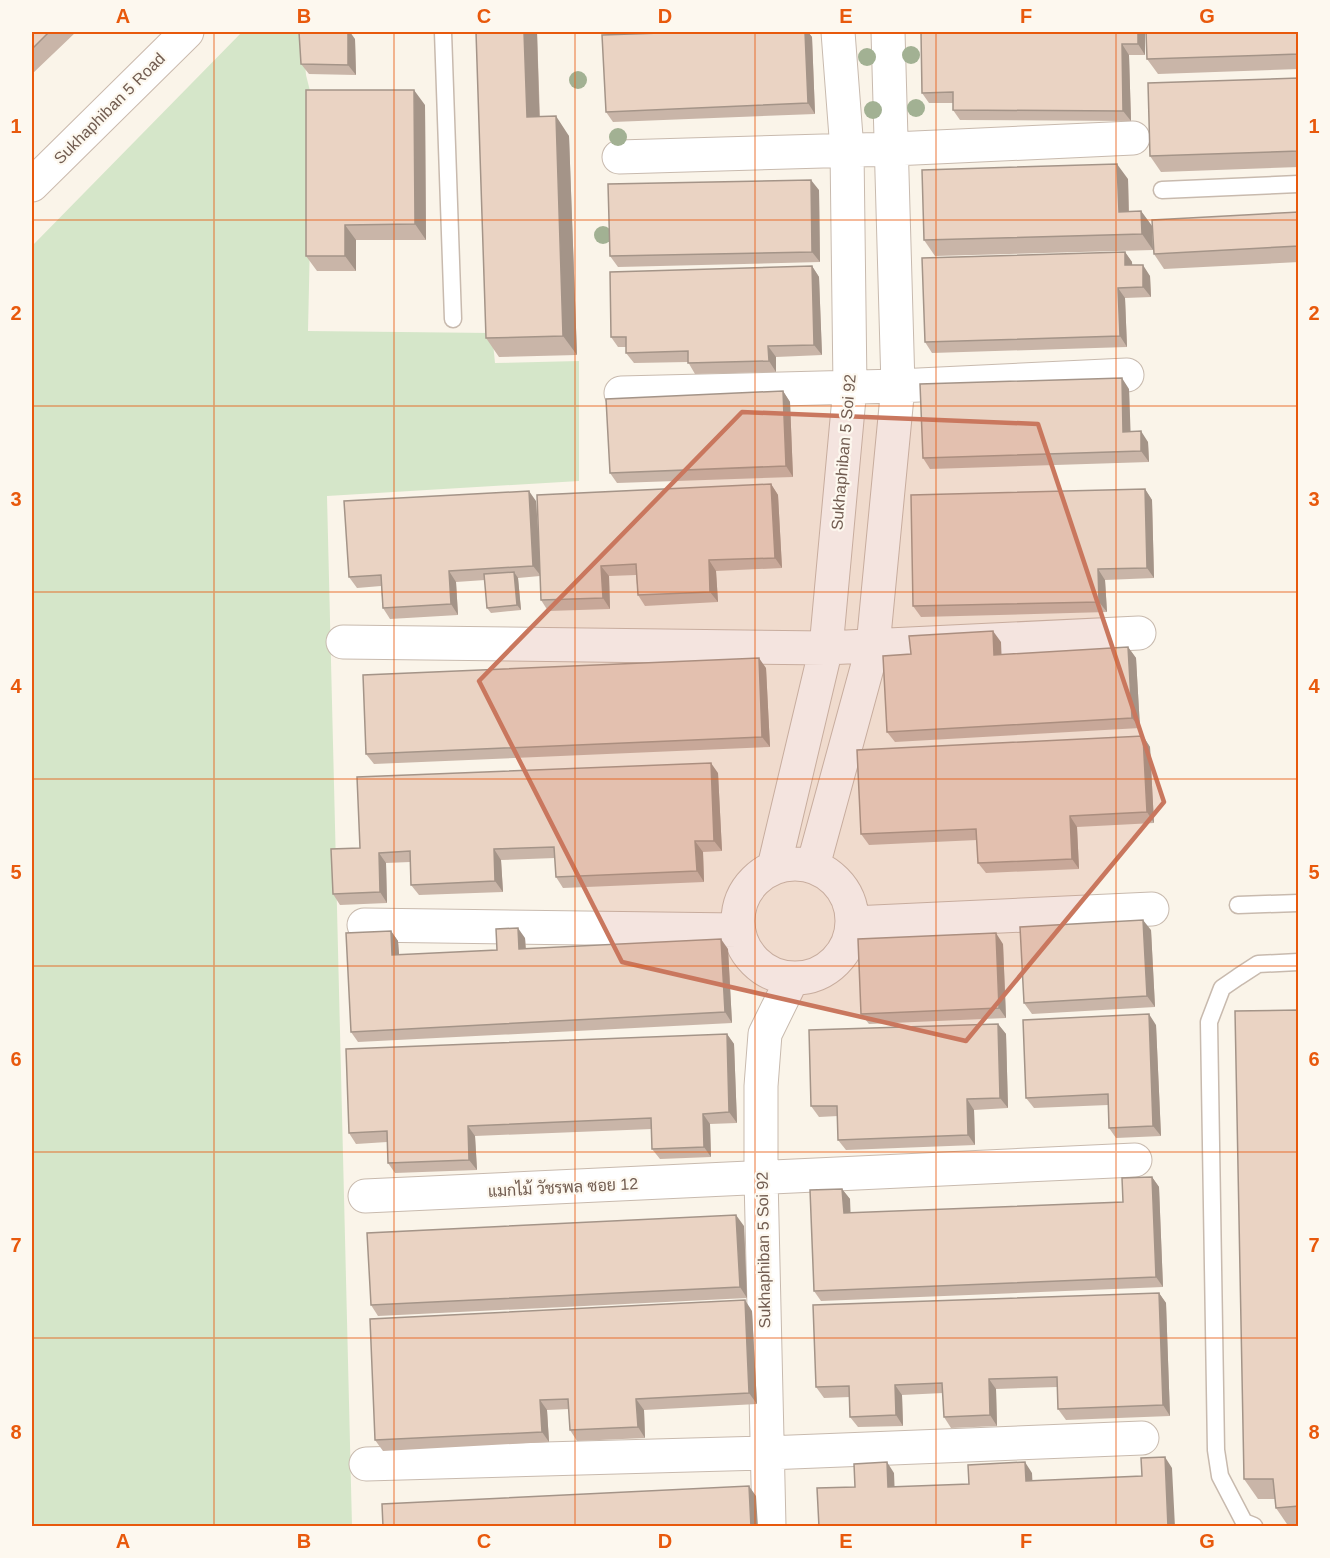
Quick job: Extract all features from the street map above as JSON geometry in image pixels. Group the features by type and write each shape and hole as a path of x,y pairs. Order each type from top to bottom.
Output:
{"street":[{"name":"Sukhaphiban 5 Road","path":"32,184 187,32"},
{"name":"Sukhaphiban 5 Soi 92","path":"774,867 826,648 850,387 847,150 838,32"},
{"path":"813,866 873,646 898,386 888,32"},
{"path":"619,157 893,149 1132,138"},
{"path":"621,393 898,386 1127,375"},
{"path":"343,642 826,648 1139,633"},
{"path":"794,863 813,866 834,879 848,898 853,923 848,945 834,964 815,976 792,979 766,972 746,954 737,930 739,904 752,881 774,867 794,863"},
{"path":"853,923 1152,909"},
{"path":"364,924 737,930"},
{"name":"Sukhaphiban 5 Soi 92","path":"769,1527 761,1086 765,1034 792,979"},
{"name":"แมกไม้ วัชรพล ซอย 12","path":"365,1196 1134,1160"},
{"path":"366,1464 767,1453 1142,1438"}],"lane":[{"path":"443,32 453,319"},
{"path":"1162,190 1299,184"},
{"path":"1238,905 1299,903"},
{"path":"1254,1527 1244,1522 1220,1476 1216,1450 1209,1022 1222,988 1258,964 1299,962"}],"highlighted area":[{"path":"742,412 1038,424 1164,802 966,1041 622,962 479,681"}],"green space":[{"path":"242,32 302,32 306,75 313,103 308,331 492,333 495,363 579,361 579,481 327,496 352,1526 32,1526 32,246"}],"building":[{"path":"32,32 49,32 32,49"},
{"path":"299,32 348,32 348,65 301,64"},
{"path":"476,32 524,32 527,117 556,116 563,336 486,338"},
{"path":"805,32 808,103 606,112 602,35"},
{"path":"921,32 1138,32 1138,44 1122,44 1123,111 953,110 953,92 922,93"},
{"path":"1146,32 1299,32 1299,54 1147,59"},
{"path":"1299,78 1299,151 1150,156 1148,83"},
{"path":"306,90 414,90 415,224 345,225 345,256 306,256"},
{"path":"1117,164 1119,212 1141,211 1142,234 924,240 922,170"},
{"path":"811,180 812,252 610,256 608,184"},
{"path":"1299,212 1299,246 1154,254 1152,220"},
{"path":"1125,252 1125,265 1143,265 1143,287 1118,288 1120,336 925,342 922,258"},
{"path":"812,266 814,345 768,346 769,361 688,363 688,351 626,353 626,337 611,337 610,272"},
{"path":"1122,378 1123,432 1141,431 1141,451 923,458 920,384"},
{"path":"783,391 786,466 610,473 606,399"},
{"path":"771,484 775,558 709,560 710,592 638,595 636,564 601,566 603,598 541,600 537,495"},
{"path":"1145,489 1147,568 1098,569 1099,602 913,606 911,495"},
{"path":"529,491 533,566 449,571 451,604 383,608 381,575 349,577 344,501"},
{"path":"514,572 517,605 487,608 484,574"},
{"path":"993,631 994,655 1128,647 1132,718 887,732 883,656 911,654 909,636"},
{"path":"759,658 762,737 366,754 363,675"},
{"path":"1143,736 1147,812 1070,816 1072,859 978,863 976,829 861,834 857,750"},
{"path":"711,763 714,841 695,841 697,871 556,877 554,847 494,849 495,881 411,885 410,851 379,853 380,892 333,894 331,849 360,848 357,777"},
{"path":"1143,920 1147,996 1024,1003 1020,927"},
{"path":"518,928 519,949 721,939 725,1012 351,1032 346,933 391,931 392,955 497,950 496,929"},
{"path":"996,933 999,1008 861,1014 858,939"},
{"path":"1299,1010 1299,1506 1276,1508 1273,1479 1244,1479 1235,1011"},
{"path":"1149,1014 1153,1126 1109,1128 1108,1094 1026,1098 1023,1020"},
{"path":"998,1024 1000,1098 967,1099 968,1135 838,1140 837,1106 811,1106 809,1030"},
{"path":"727,1034 729,1112 703,1114 704,1147 652,1149 651,1118 468,1126 469,1160 388,1163 387,1131 349,1133 346,1049"},
{"path":"1152,1177 1156,1277 814,1291 810,1190 842,1189 844,1213 1123,1202 1122,1178"},
{"path":"736,1215 740,1287 371,1305 367,1233"},
{"path":"1159,1293 1163,1405 1058,1409 1057,1377 989,1379 990,1415 944,1417 942,1383 895,1385 896,1415 850,1417 849,1386 816,1387 813,1305"},
{"path":"745,1300 749,1393 636,1399 638,1427 570,1430 568,1399 540,1400 542,1432 375,1440 370,1319"},
{"path":"1165,1457 1168,1527 819,1527 817,1488 855,1487 854,1464 887,1462 888,1487 969,1484 968,1465 1025,1462 1026,1481 1142,1476 1141,1458"},
{"path":"749,1486 751,1527 383,1527 382,1504"}]}
